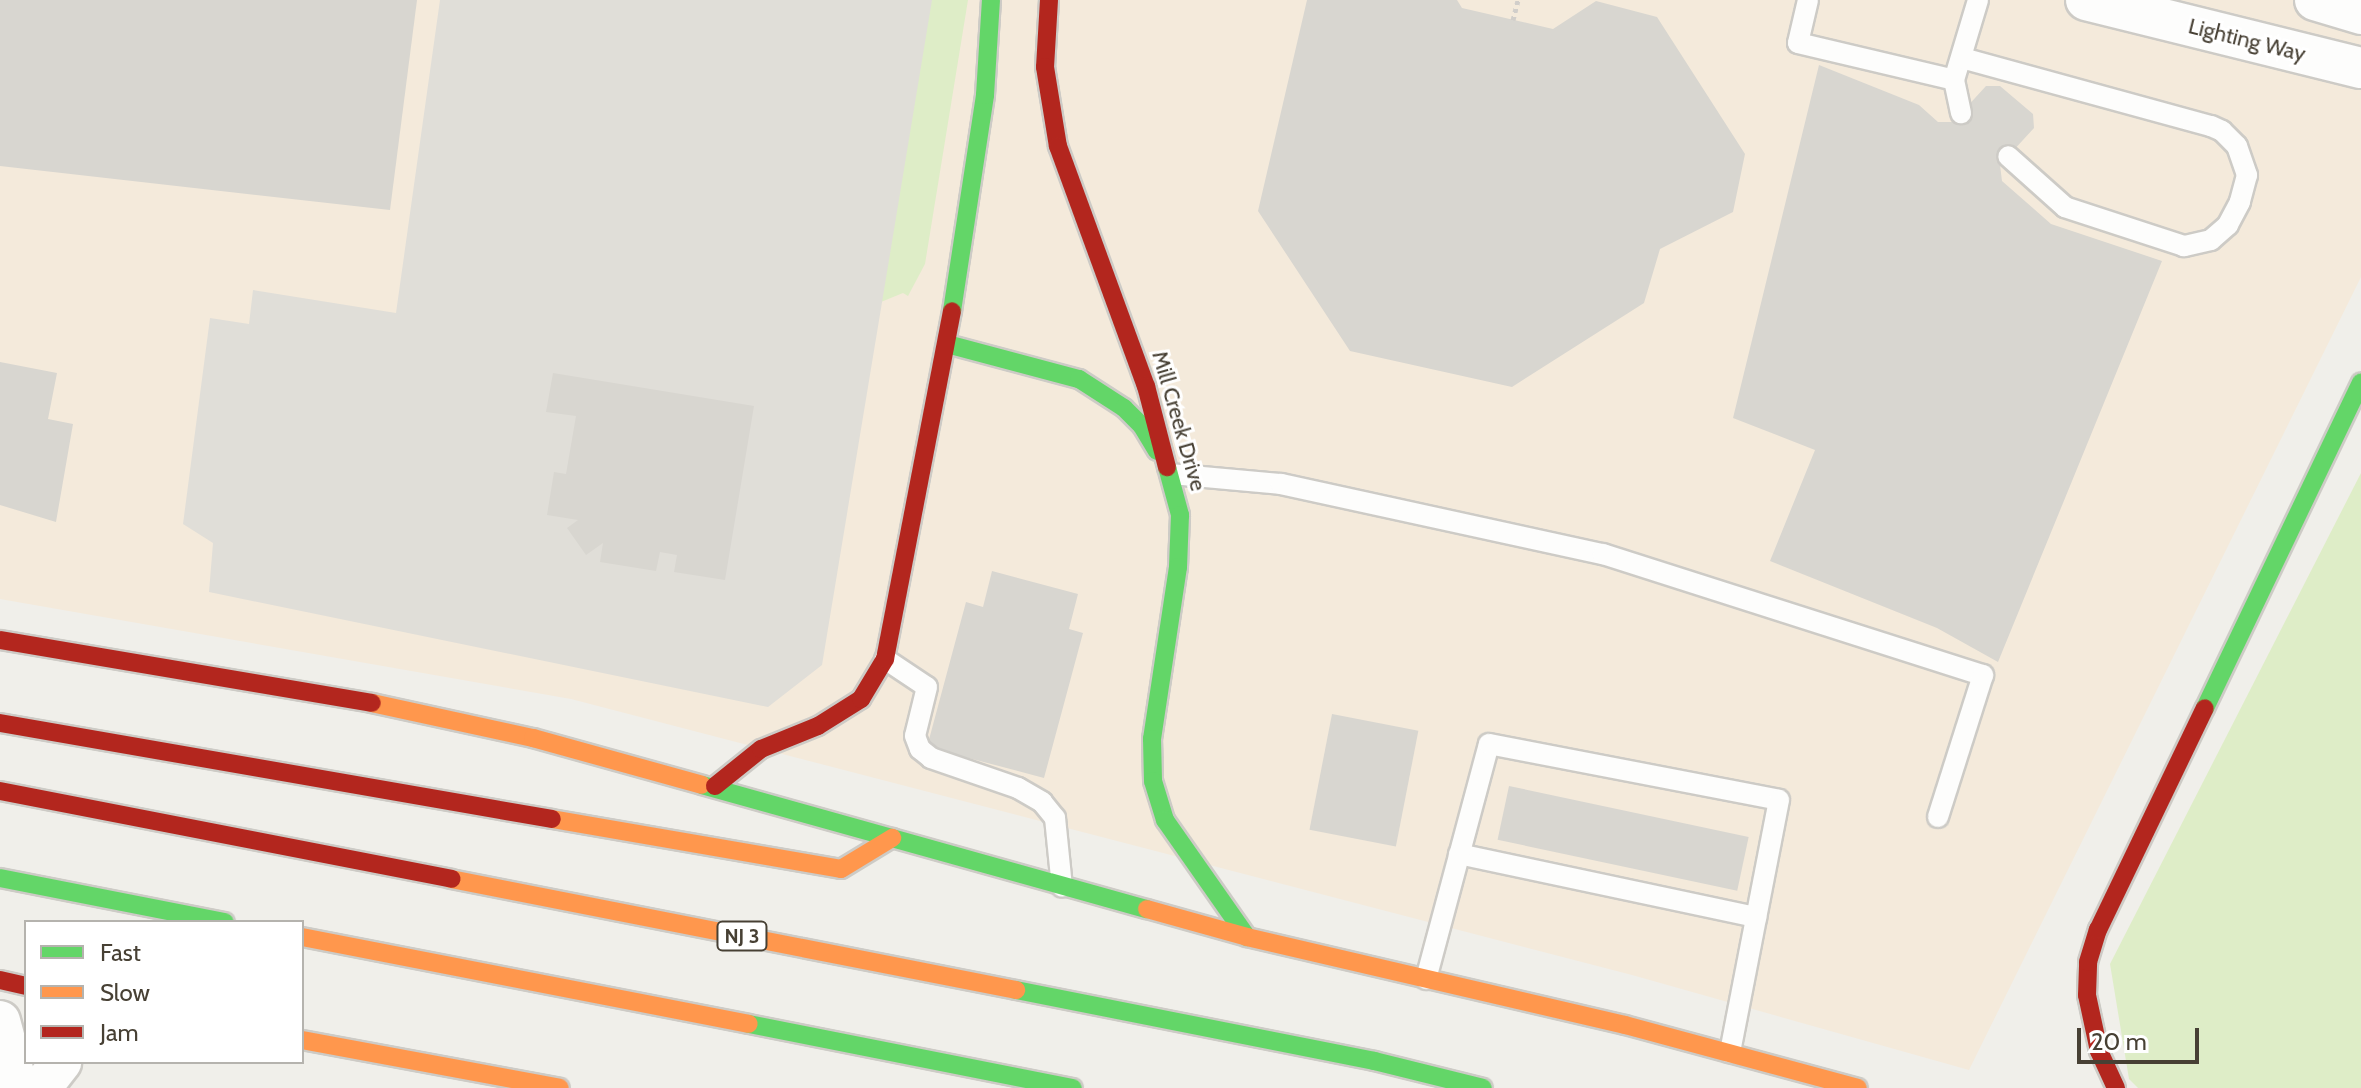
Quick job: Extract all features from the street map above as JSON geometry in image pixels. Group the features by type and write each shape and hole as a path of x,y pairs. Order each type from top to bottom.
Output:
{"main road":[{"path":"715,786 761,749 818,726 861,699 885,659 947,344 985,95 991,0"},
{"name":"Mill Creek Drive","path":"1049,0 1045,67 1058,146 1146,386 1180,515 1181,542 1152,739 1153,781 1165,820 1247,937"},
{"path":"947,344 1052,369 1103,393 1142,426 1171,474"},
{"path":"2116,1088 2099,1051 2087,995 2088,962 2098,930 2361,382"},
{"path":"0,640 388,706 533,738 715,786 1062,887 1247,937 1730,1052 1858,1088"},
{"path":"0,723 841,869 892,838"},
{"name":"NJ 3","path":"0,791 1160,1018 1374,1061 1483,1088"},
{"path":"0,878 215,920"},
{"path":"304,937 1073,1088"},
{"path":"0,980 24,986"},
{"path":"730,1021 843,1062"},
{"path":"304,1040 560,1088"}],"street":[{"name":"Lighting Way","path":"2086,0 2361,68"},
{"path":"2315,0 2361,14"},
{"path":"0,1021 18,1088"},
{"path":"41,1088 59,1064"}],"lane":[{"path":"1808,0 1798,43 1954,80"},
{"path":"1961,113 1954,80 1978,0"},
{"path":"1962,58 2211,126 2222,131 2237,146 2247,175 2245,190 2228,225 2211,240 2184,246 2065,207 2008,156"},
{"path":"1171,474 1281,484 1603,554 1983,675 1938,817"},
{"path":"885,659 927,687 915,736 920,749 931,758 1018,788 1055,818 1062,887"},
{"path":"1426,979 1489,744 1779,800 1730,1052"},
{"path":"1459,854 1756,917"}],"path":[{"path":"1513,20 1518,0"}],"shaded area":[{"path":"0,0 2361,0 2361,277 1969,1070 1632,975 571,699 0,599"},
{"path":"440,0 932,0 822,665 768,707 209,592 213,543 183,524 210,318 249,324 253,290 396,313"}],"green space":[{"path":"922,0 968,0 925,264 908,296 903,293 876,304"},
{"path":"2361,473 2361,1088 2138,1088 2129,1079 2110,964"}],"building":[{"path":"0,0 417,0 390,210 0,166"},
{"path":"1307,0 1457,0 1462,8 1553,29 1596,1 1657,17 1745,154 1733,212 1660,249 1644,303 1512,387 1350,351 1258,211"},
{"path":"1819,65 1919,105 1938,122 1953,122 1986,86 2000,86 2033,114 2034,128 2000,165 2002,181 2051,224 2162,261 1998,662 1937,628 1770,561 1815,450 1733,418"},
{"path":"0,362 57,373 48,419 73,424 56,522 0,505"},
{"path":"553,373 754,406 725,580 674,572 677,555 660,552 656,571 600,562 603,543 586,555 567,528 578,520 547,515 554,472 566,474 576,416 546,412"},
{"path":"992,571 1078,594 1069,629 1083,633 1044,778 927,747 966,602 983,607"},
{"path":"1332,714 1418,731 1396,847 1309,830"},
{"path":"1509,786 1749,837 1737,891 1498,840"}],"traffic: fast":[{"path":"952,311 985,95 991,0"},
{"path":"947,344 1079,379 1124,408 1142,426 1157,451"},
{"path":"2205,708 2361,382"},
{"path":"1167,467 1180,515 1178,567 1152,739 1153,781 1165,820 1247,937"},
{"path":"702,785 1147,909"},
{"path":"0,878 215,920"},
{"path":"1016,990 1374,1061 1483,1088"},
{"path":"749,1024 1073,1088"}],"traffic: slow":[{"path":"372,703 533,738 702,785"},
{"path":"552,819 841,869 892,838"},
{"path":"451,879 1016,990"},
{"path":"1147,909 1247,937 1625,1025 1858,1088"},
{"path":"304,937 749,1024"},
{"path":"304,1040 560,1088"}],"traffic: jam":[{"path":"1049,0 1045,67 1058,146 1146,386 1167,467"},
{"path":"715,786 761,749 818,726 861,699 885,659 952,311"},
{"path":"0,640 372,703"},
{"path":"2116,1088 2099,1051 2087,995 2088,962 2098,930 2205,708"},
{"path":"0,723 552,819"},
{"path":"0,791 451,879"},
{"path":"0,980 24,986"}]}
